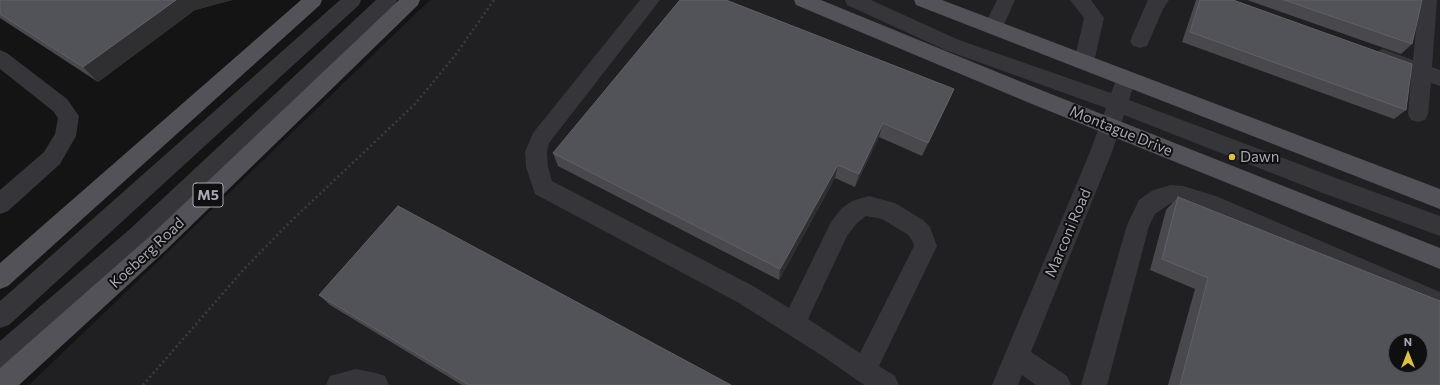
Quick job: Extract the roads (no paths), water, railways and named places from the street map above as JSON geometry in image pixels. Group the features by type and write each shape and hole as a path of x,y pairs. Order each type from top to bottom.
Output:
{"main road":[{"path":"0,278 313,0"},
{"name":"Koeberg Road","path":"0,385 157,244 411,0"},
{"name":"Montague Drive","path":"803,0 1109,126 1440,259"},
{"path":"923,0 994,26 1126,79 1440,199"}],"street":[{"path":"0,317 352,0"},
{"path":"0,357 138,236 388,0"},
{"path":"651,0 540,139 536,152 537,167 543,187 747,295 886,385"},
{"path":"854,0 952,45 1118,104 1328,185 1440,226"},
{"path":"994,26 1006,0"},
{"path":"1079,0 1088,8 1094,18 1084,62"},
{"path":"1140,42 1155,5 1160,0"},
{"path":"1418,114 1431,75 1428,0"},
{"path":"1363,50 1431,75"},
{"path":"0,58 60,105 69,116 65,136 52,158 0,204"},
{"name":"Marconi Road","path":"1005,385 1101,152 1126,79"},
{"path":"1094,385 1138,225 1147,207 1161,197 1171,194 1184,195 1208,203 1440,303"},
{"path":"793,324 839,229 849,216 860,208 869,206 887,210 915,227 922,234 926,246 864,370"},
{"path":"1016,358 1058,385"},
{"path":"339,385 356,381 376,385"}],"place":[{"name":"Dawn","path":"1232,157"}]}
